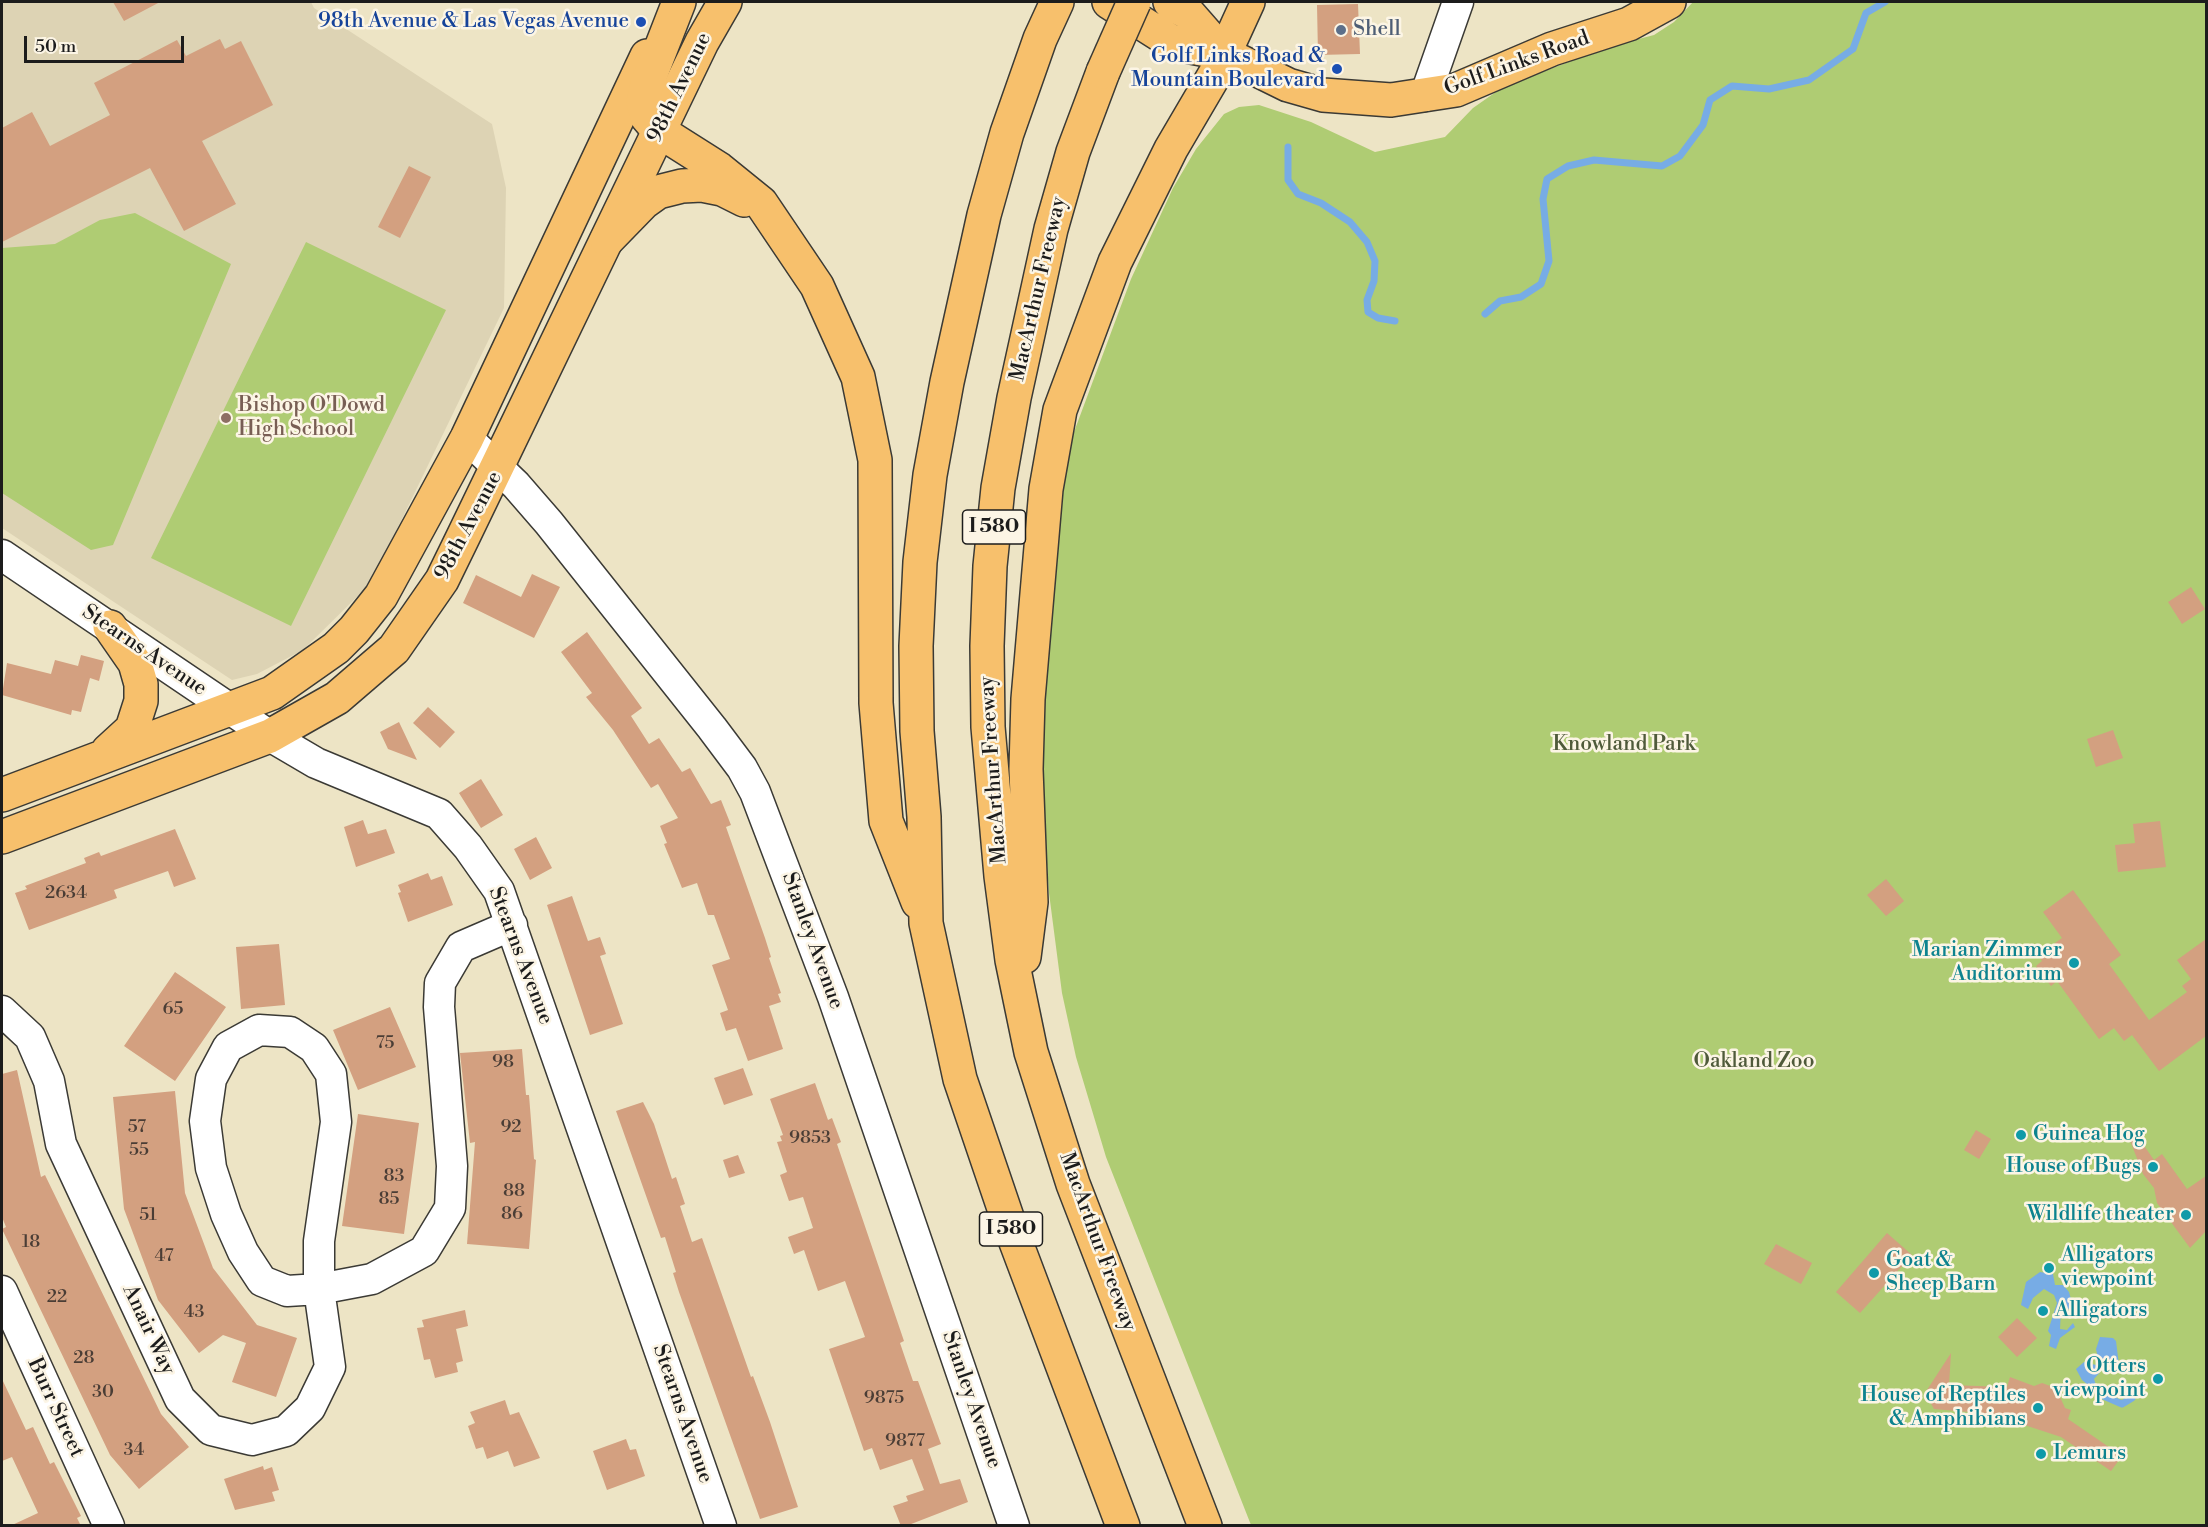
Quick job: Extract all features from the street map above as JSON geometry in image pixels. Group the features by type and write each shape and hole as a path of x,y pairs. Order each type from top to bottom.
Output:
{"main road":[{"path":"678,2 643,102 647,117 659,131 706,160 761,203 817,286 858,377 875,460 876,703 886,821 926,923"},
{"name":"98th Avenue","path":"2,795 272,693 298,677 336,648 354,630 381,596 466,438 643,64 678,2"},
{"name":"98th Avenue","path":"2,837 270,736 338,698 394,649 442,580 499,468 702,42 725,2"},
{"name":"I 580","path":"1057,2 1040,39 1008,133 984,215 947,382 930,475 920,562 916,646 917,731 924,818 926,923 960,1079 1011,1229 1123,1526"},
{"name":"Golf Links Road","path":"1109,2 1175,44 1223,53 1288,85 1323,95 1391,100 1456,90 1552,49 1629,24 1669,2"},
{"name":"MacArthur Freeway","path":"1134,2 1103,72 1073,152 1038,286 999,488 990,566 987,646 988,727 1001,876 1019,994 1031,1052 1073,1184 1205,1526"},
{"name":"Golf Links Road","path":"1170,2 1188,13 1223,53"},
{"path":"1019,994 1031,902 1026,769 1028,699 1046,489 1060,410 1114,262 1171,148 1206,90 1248,2"},
{"path":"607,240 644,202 658,192 682,186 702,185 739,196 776,228"},
{"path":"103,756 132,729 141,701 141,684 135,663 110,627"}],"street":[{"path":"1425,96 1458,2"},
{"name":"Stanley Avenue","path":"466,438 499,468 549,523 705,719 742,768 755,792 833,997 1014,1526"},
{"name":"Stearns Avenue","path":"2,555 270,736 315,763 440,814 468,847 499,891 512,925 721,1526"},
{"name":"Anair Way","path":"2,1011 30,1037 49,1081 61,1144 180,1399 211,1430 252,1440 286,1431 310,1408 330,1367 319,1289 320,1241 336,1122 331,1074 314,1048 290,1032 260,1030 228,1047 211,1079 205,1121 211,1168 226,1214 243,1252 262,1281 287,1291 319,1289 372,1279 424,1251 450,1209 452,1166 439,1007 440,983 461,947 512,925"},
{"name":"Burr Street","path":"2,1291 109,1526"}],"shaded area":[{"name":"Bishop O'Dowd High School","path":"2,2 311,2 314,8 492,124 506,188 504,308 371,583 303,650 257,674 232,680 2,528"}],"green space":[{"name":"Knowland Park","path":"1693,2 2206,2 2206,1525 1251,1525 1106,1157 1076,1057 1062,993 1049,893 1041,778 1042,713 1054,539 1071,440 1131,279 1173,188 1196,149 1224,114 1239,107 1259,105 1311,122 1375,152 1445,137 1473,108 1503,87 1608,47 1654,35 1674,22"},
{"path":"135,213 231,264 113,545 91,550 2,493 2,248 55,244 100,220"},
{"path":"306,242 446,310 291,626 151,558"}],"water":[{"path":"2040,1272 2053,1274 2055,1285 2063,1285 2069,1292 2074,1310 2070,1312 2068,1308 2061,1309 2060,1329 2067,1330 2073,1323 2075,1327 2060,1338 2056,1349 2049,1346 2051,1335 2048,1331 2057,1303 2054,1295 2044,1289 2033,1298 2028,1309 2021,1305 2026,1282"},
{"path":"2100,1337 2113,1338 2116,1341 2120,1373 2111,1360 2098,1358 2096,1349"},
{"path":"2084,1362 2100,1366 2101,1371 2094,1379 2099,1394 2082,1380 2076,1369"}],"building":[{"path":"113,2 160,2 124,21"},
{"path":"1358,4 1360,54 1318,55 1317,5"},
{"path":"220,39 225,49 241,41 273,105 202,141 236,204 184,231 150,168 2,242 2,128 32,112 50,146 110,115 94,83 177,40 186,56"},
{"path":"409,166 431,177 400,238 378,227"},
{"path":"532,574 560,587 534,638 463,603 476,575 521,597"},
{"path":"2191,587 2205,609 2182,624 2168,602"},
{"path":"587,632 642,708 631,716 649,744 659,738 682,772 690,768 711,804 721,800 731,825 726,827 765,938 781,993 778,994 781,1002 769,1006 783,1049 748,1061 736,1028 726,1031 720,1013 728,1010 712,965 730,959 714,915 708,915 697,883 682,888 664,844 667,843 660,826 678,818 658,784 651,788 613,730 586,697 592,693 561,652"},
{"path":"81,655 104,661 99,681 90,678 81,712 72,710 71,715 2,695 7,663 51,674 55,660 78,666"},
{"path":"428,707 455,732 440,748 413,723"},
{"path":"399,722 417,760 388,749 380,732"},
{"path":"2113,730 2123,758 2096,767 2087,739"},
{"path":"481,779 503,815 481,828 459,793"},
{"path":"363,820 368,834 386,829 395,853 356,867 344,827"},
{"path":"2160,821 2166,867 2118,872 2115,845 2135,843 2133,824"},
{"path":"175,829 196,879 174,887 168,871 114,890 117,898 29,930 15,893 27,889 25,886 86,863 84,858 99,852 101,856"},
{"path":"536,837 552,868 530,880 514,849"},
{"path":"428,873 431,880 442,876 453,905 408,922 398,893 401,892 398,885"},
{"path":"1886,879 1904,901 1886,916 1867,895"},
{"path":"2073,890 2121,955 2109,964 2149,1020 2187,992 2182,986 2191,979 2177,960 2206,939 2206,1036 2159,1071 2132,1035 2124,1041 2114,1028 2099,1039 2057,981 2051,986 2036,966 2042,961 2038,955 2062,938 2043,912"},
{"path":"572,896 588,941 600,937 606,954 600,956 623,1024 590,1035 547,905"},
{"path":"279,944 285,1005 241,1009 236,947"},
{"path":"175,972 226,1007 175,1081 124,1046"},
{"path":"390,1007 416,1067 358,1090 333,1030"},
{"path":"522,1049 526,1095 529,1095 534,1159 536,1160 529,1249 467,1244 475,1142 470,1143 460,1053"},
{"path":"743,1068 753,1095 724,1105 714,1078"},
{"path":"17,1070 41,1177 45,1175 161,1414 189,1447 139,1489 110,1455 2,1229 6,1227 2,1217 2,1074"},
{"path":"815,1083 828,1120 832,1118 841,1142 837,1144 904,1341 900,1343 913,1381 918,1381 941,1444 928,1449 940,1484 960,1479 968,1502 906,1526 901,1526 893,1506 908,1501 906,1496 924,1490 912,1459 880,1470 872,1448 864,1451 829,1349 865,1337 845,1281 818,1291 804,1250 794,1254 788,1237 813,1228 803,1197 789,1201 780,1175 787,1172 777,1142 782,1141 780,1136 783,1135 770,1099"},
{"path":"175,1091 185,1193 213,1268 257,1325 297,1338 276,1397 232,1382 246,1343 223,1335 199,1353 158,1300 124,1209 113,1097"},
{"path":"643,1102 654,1124 672,1179 676,1177 685,1204 680,1206 692,1242 702,1238 751,1377 753,1376 770,1422 798,1507 760,1519 679,1292 673,1273 676,1272 665,1237 661,1238 616,1111"},
{"path":"358,1114 419,1123 404,1234 342,1226"},
{"path":"2131,1127 2154,1160 2162,1154 2187,1189 2206,1176 2206,1231 2190,1248 2157,1203 2154,1188 2143,1174 2126,1130"},
{"path":"1976,1130 1991,1139 1979,1159 1964,1150"},
{"path":"738,1155 745,1173 729,1178 723,1160"},
{"name":"Goat & Sheep Barn","path":"1887,1233 1912,1255 1860,1313 1836,1292"},
{"path":"1776,1244 1812,1263 1801,1284 1764,1264"},
{"path":"465,1310 468,1326 456,1329 463,1361 456,1363 458,1372 435,1378 430,1359 424,1360 417,1328 424,1327 422,1320"},
{"path":"2017,1318 2037,1338 2017,1357 1998,1337"},
{"path":"1951,1353 1949,1385 2007,1387 2010,1377 2034,1386 2042,1383 2056,1388 2065,1408 2071,1410 2068,1419 2122,1456 2111,1471 2061,1437 1991,1414 1934,1409 1925,1393"},
{"path":"2,1379 26,1430 33,1427 50,1464 54,1462 81,1516 77,1518 81,1526 10,1526 38,1513 12,1457 2,1461"},
{"path":"505,1400 510,1415 519,1412 540,1458 514,1467 508,1451 487,1459 483,1447 476,1449 468,1426 475,1423 470,1412"},
{"path":"626,1439 630,1450 636,1449 645,1476 607,1490 593,1451"},
{"path":"263,1466 264,1470 272,1467 279,1490 272,1492 275,1501 235,1510 224,1479"}],"waterway":[{"path":"1485,314 1500,301 1521,297 1541,284 1549,261 1543,199 1547,179 1568,166 1594,160 1662,166 1680,156 1703,125 1710,100 1732,86 1769,89 1809,80 1853,49 1866,13 1885,2"},
{"path":"1288,147 1288,180 1298,194 1321,203 1350,222 1367,242 1375,261 1374,281 1367,300 1368,312 1378,318 1395,321"},
{"path":"2099,1394 2122,1404 2132,1398"}],"place":[{"name":"98th Avenue & Las Vegas Avenue","path":"641,22"},
{"name":"Shell","path":"1341,30"},
{"name":"Golf Links Road & Mountain Boulevard","path":"1337,69"},
{"name":"Bishop O'Dowd High School","path":"226,418"},
{"name":"Marian Zimmer Auditorium","path":"2074,963"},
{"name":"Guinea Hog","path":"2021,1135"},
{"name":"House of Bugs","path":"2153,1167"},
{"name":"Wildlife theater","path":"2186,1215"},
{"name":"Alligators viewpoint","path":"2049,1268"},
{"name":"Goat & Sheep Barn","path":"1874,1273"},
{"name":"Alligators","path":"2043,1311"},
{"name":"Otters viewpoint","path":"2158,1379"},
{"name":"House of Reptiles & Amphibians","path":"2038,1408"},
{"name":"Lemurs","path":"2041,1454"}],"park label":[{"name":"Oakland Zoo","path":"1754,1062"}]}
